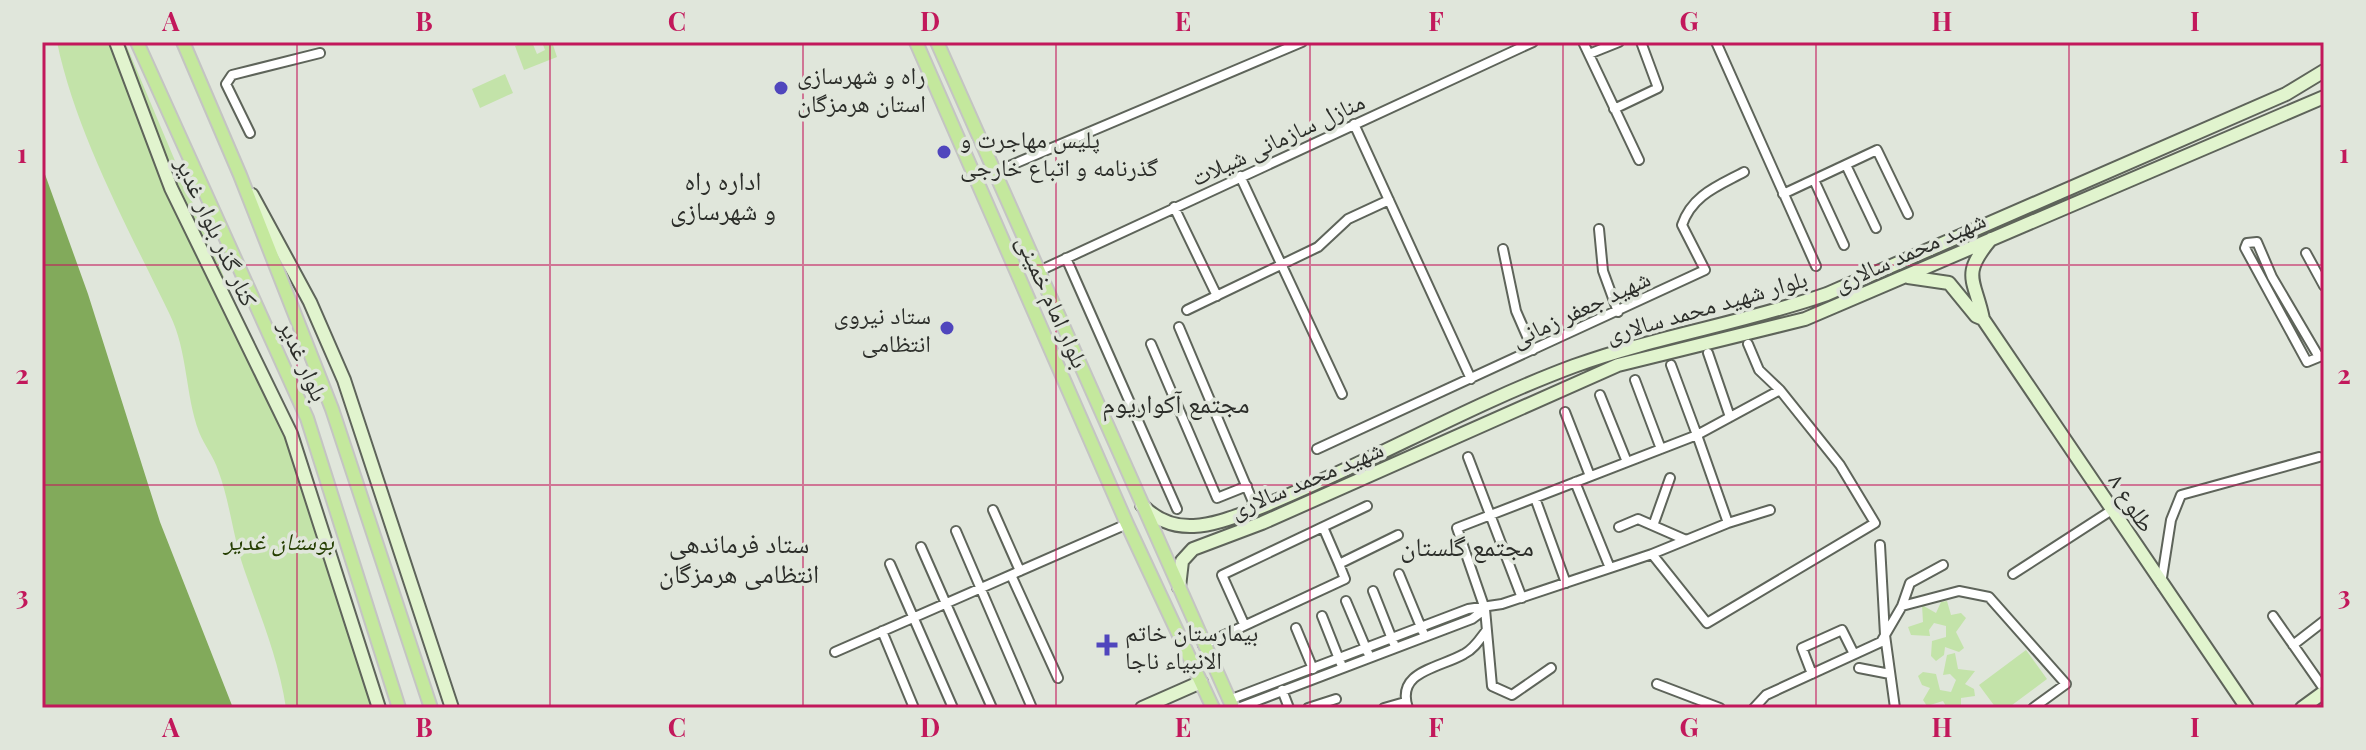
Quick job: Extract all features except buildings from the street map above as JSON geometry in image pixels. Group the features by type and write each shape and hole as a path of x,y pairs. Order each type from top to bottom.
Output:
{"main road":[{"name":"کنار گذر بلوار غدیر","path":"116,42 171,188 291,434 379,708"},
{"name":"بلوار غدیر","path":"137,42 307,418 399,708"},
{"path":"144,42 157,86"},
{"name":"بلوار غدیر","path":"181,42 240,175 332,409 431,708"},
{"name":"بلوار امام خمینی","path":"916,42 1127,524 1213,708"},
{"name":"بلوار امام خمینی","path":"937,42 1203,645 1233,705"},
{"name":"بلوار شهید محمد سالاری","path":"1141,504 1161,521 1184,527 1205,527 1256,509 1571,367 1663,338 1769,314 1827,294 2286,94 2324,71"},
{"name":"شهید محمد سالاری","path":"1179,590 1182,561 1193,549 1262,523 1618,365 1805,319 2324,97"},
{"name":"کنار گذر بلوار غدیر","path":"240,175 310,302 344,380 452,708"},
{"name":"طلوع ۸","path":"1993,237 1971,267 1970,282 1983,319 2247,708"},
{"name":"طلوع ۸","path":"1902,278 1949,283 1976,316 1983,319"},
{"path":"1256,509 1262,523"},
{"path":"1142,708 1201,682"},
{"path":"2302,708 2324,691"}],"street":[{"path":"995,172 1302,42"},
{"name":"منازل سازمانی شیلات","path":"1039,271 1533,42"},
{"path":"1583,42 1639,160"},
{"path":"1589,54 1619,42"},
{"path":"1614,109 1658,88 1641,42"},
{"path":"1716,42 1816,266"},
{"path":"250,133 226,84 232,75 320,53"},
{"path":"1354,124 1471,379"},
{"path":"1783,194 1877,150 1908,214"},
{"path":"1846,165 1876,228"},
{"name":"شهید جعفر زمانی","path":"1317,449 1705,270 1682,225 1687,210 1700,196 1744,172"},
{"path":"1240,176 1342,394"},
{"path":"1814,180 1844,245"},
{"path":"1187,310 1326,243 1352,217 1389,200"},
{"path":"1174,207 1217,296"},
{"path":"1599,229 1603,271 1618,312"},
{"path":"2257,242 2272,277 2321,356 2307,362 2261,283 2245,248 2247,243 2257,242"},
{"path":"1503,249 1516,311 1533,350"},
{"path":"2306,253 2324,286"},
{"path":"1066,258 1177,509"},
{"path":"2261,283 2272,277"},
{"path":"2284,323 2295,316"},
{"path":"1179,327 1256,509"},
{"path":"1151,344 1217,498 1247,486"},
{"path":"1652,554 1707,623 1875,523 1840,465 1780,390 1759,370 1748,344"},
{"path":"1708,353 1730,417"},
{"path":"1671,365 1728,523"},
{"path":"1635,380 1661,449"},
{"path":"1551,668 1512,695 1497,691 1488,672 1485,609 1457,528 1697,435 1780,390"},
{"path":"1600,395 1627,462"},
{"path":"1565,412 1590,476"},
{"path":"1468,457 1522,598"},
{"path":"2161,585 2171,520 2181,495 2319,457"},
{"path":"1654,523 1670,478"},
{"path":"1575,482 1610,568"},
{"path":"1535,498 1566,583"},
{"path":"1244,624 1222,575 1367,506"},
{"path":"993,510 1058,678"},
{"path":"1233,705 1283,692 1392,639 1468,609 1485,609 1522,598 1770,510"},
{"path":"2013,574 2112,510"},
{"path":"1619,527 1638,519 1654,523 1686,540"},
{"path":"835,652 1127,524"},
{"path":"1203,645 1345,579 1323,527"},
{"path":"956,531 1032,708"},
{"path":"1339,564 1398,535"},
{"path":"1880,545 1885,635 1895,708"},
{"path":"921,547 992,708"},
{"path":"890,564 953,708"},
{"path":"1754,708 1766,695 1881,642 1902,606 1910,583 1943,565"},
{"path":"1399,574 1425,637"},
{"path":"1373,591 1396,648"},
{"path":"1902,606 1959,591 1989,597 2066,684 2033,708"},
{"path":"1346,601 1368,653"},
{"path":"1368,653 1396,648 1472,619 1485,609"},
{"path":"1322,616 1341,664"},
{"path":"2273,616 2324,691"},
{"path":"2293,645 2324,621"},
{"path":"1296,628 1313,669"},
{"path":"1384,708 1406,705 1404,689 1409,679 1468,652 1486,630"},
{"path":"1812,674 1802,648 1842,630 1854,654"},
{"path":"882,631 914,708"},
{"path":"1233,705 1313,669 1341,664"},
{"path":"1859,668 1890,674"},
{"path":"1279,682 1289,708"},
{"path":"1657,684 1720,708"},
{"path":"1308,708 1336,699"}],"green space":[{"name":"بوستان غدیر","path":"57,42 125,42 285,422 373,708 286,708 274,655 240,557 222,482 194,418 176,329 90,146"},
{"path":"532,42 537,54 545,50 542,42 552,42 557,57 524,70 515,46"},
{"path":"505,74 513,93 480,108 472,89"},
{"path":"1947,601 1951,615 1961,613 1966,618 1956,632 1964,648 1959,652 1945,647 1944,655 1936,661 1931,656 1932,641 1946,637 1946,626 1934,623 1929,630 1930,636 1911,635 1908,627 1923,622 1922,605 1936,613 1941,602"},
{"path":"2026,650 2047,679 2008,708 1996,708 1979,685"},
{"path":"1955,653 1958,669 1975,671 1965,684 1974,689 1975,696 1961,698 1961,708 1947,708 1943,701 1927,706 1923,700 1930,688 1922,685 1918,676 1923,672 1936,674 1940,690 1951,692 1956,680 1950,674 1943,675 1947,655"}],"shaded area":[{"path":"42,166 88,294 160,522 233,708 42,708"}],"place":[{"name":"راه و شهرسازی استان هرمزگان","path":"781,88"},
{"name":"پلیس مهاجرت و گذرنامه و اتباع خارجى","path":"944,152"},
{"name":"ستاد نیروی انتظامی","path":"947,328"},
{"name":"بیمارستان خاتم الانبیاء ناجا","path":"1107,645"}],"district":[{"name":"اداره راه و شهرسازی","path":"723,194"},
{"name":"مجتمع آکواریوم","path":"1176,402"},
{"name":"مجتمع گلستان","path":"1467,545"},
{"name":"ستاد فرماندهی انتظامی هرمزگان","path":"739,557"}]}
